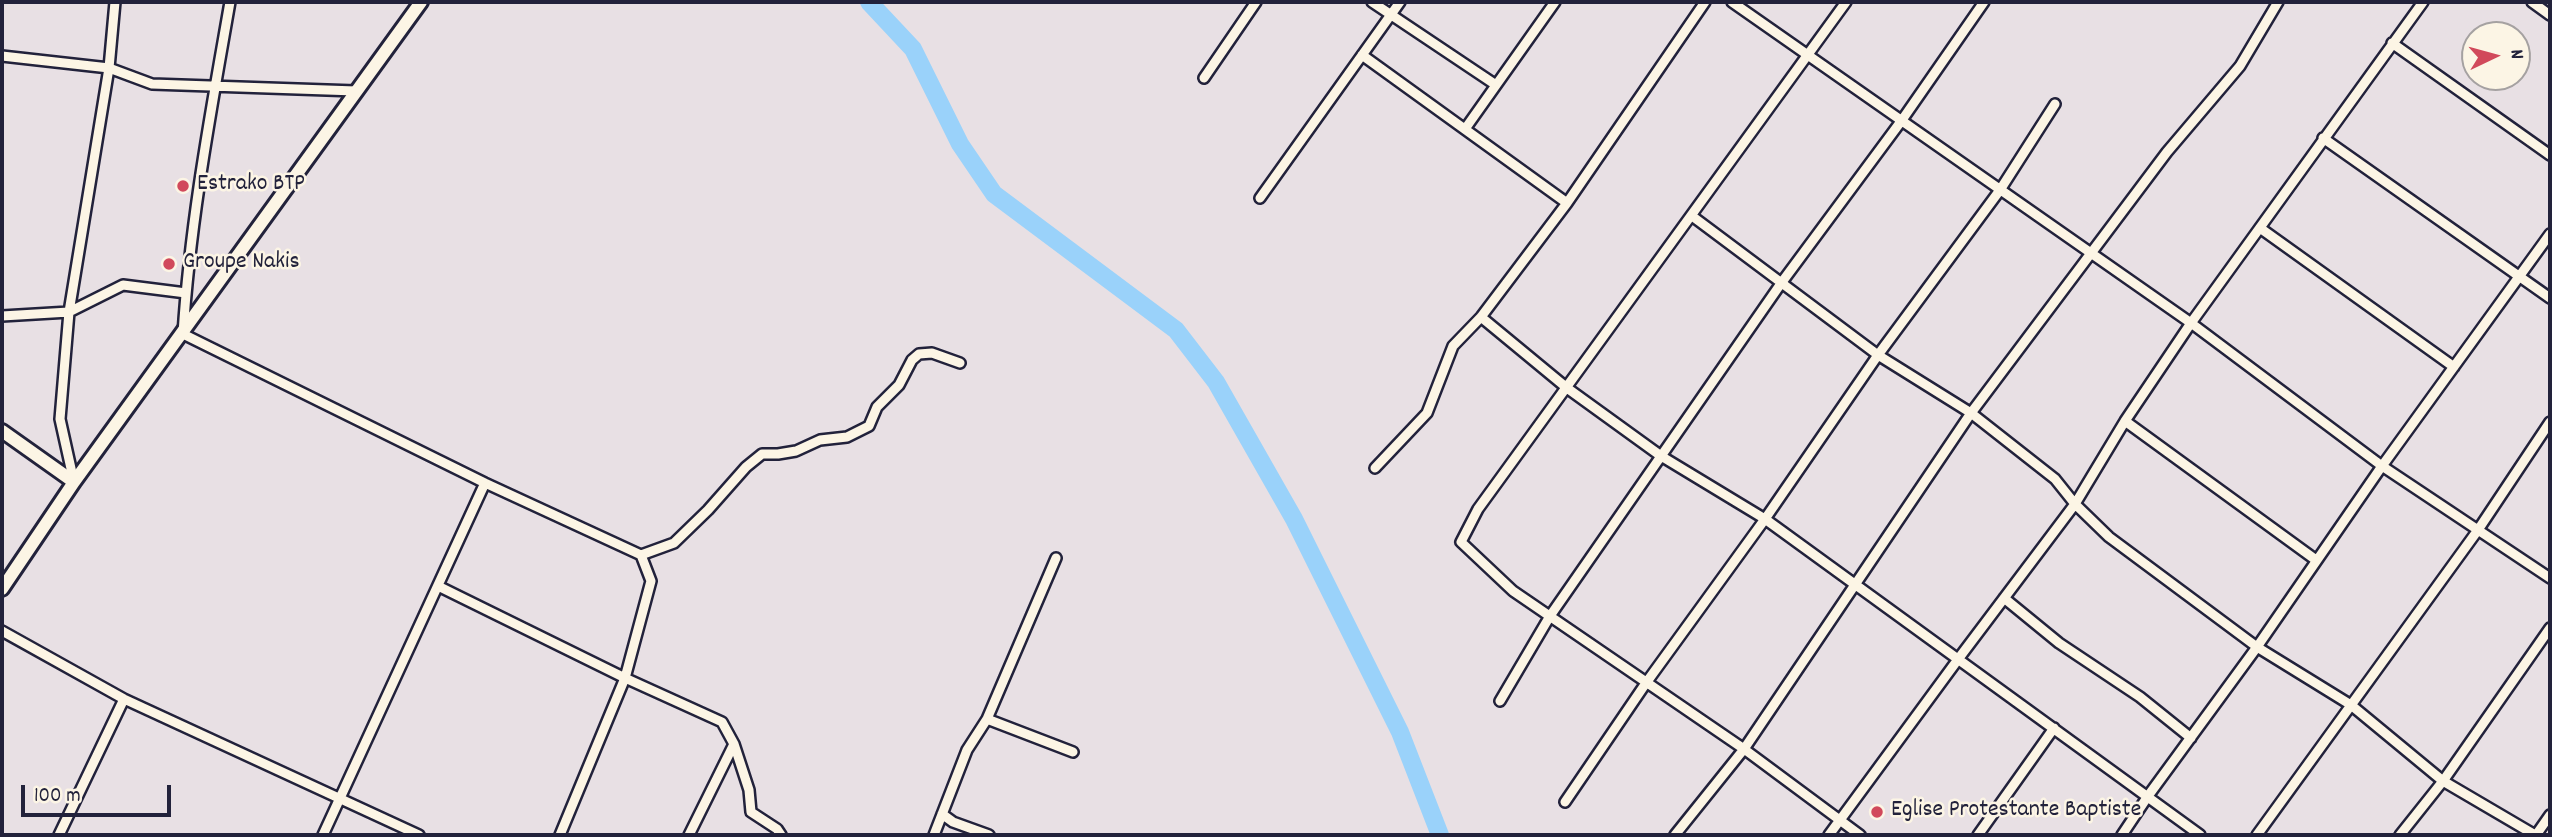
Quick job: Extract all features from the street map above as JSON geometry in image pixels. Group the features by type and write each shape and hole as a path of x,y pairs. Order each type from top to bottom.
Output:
{"main road":[{"path":"2,589 74,482 421,2"},
{"path":"2,431 74,482"}],"street":[{"path":"74,482 60,419 69,312 109,68 116,2"},
{"path":"230,2 214,86 186,293 183,334 485,483 641,555 651,581 625,678 560,835"},
{"path":"1204,78 1256,2"},
{"path":"1373,2 1496,85"},
{"path":"1260,198 1400,2"},
{"path":"1465,129 1555,2"},
{"path":"1375,468 1427,412 1453,346 1481,317 1567,204 1705,2"},
{"path":"1732,2 2090,255 2191,323 2382,466 2550,578"},
{"path":"1846,2 1478,509 1461,542 1513,591 1744,749 1860,835"},
{"path":"1500,701 1550,616 1782,282 1902,120 1983,2"},
{"path":"1675,835 1744,749 1971,414 2167,152 2240,66 2278,2"},
{"path":"1829,835 2075,504 2125,421 2191,323 2423,2"},
{"path":"2532,2 2550,15"},
{"path":"2392,43 2550,155"},
{"path":"1362,55 1567,204"},
{"path":"2,56 109,68 152,84 356,91"},
{"path":"1565,802 1878,355 2000,191 2055,104"},
{"path":"2323,138 2550,298"},
{"path":"1692,216 1878,355 1971,414 2055,479 2075,504 2109,537 2257,648 2351,705 2443,781 2535,835 2550,815"},
{"path":"2259,228 2454,367"},
{"path":"2122,835 2257,648 2382,466 2550,234"},
{"path":"2,316 69,312 123,285 186,293"},
{"path":"1481,317 1567,388 1661,456 1765,519 2200,835"},
{"path":"641,555 674,543 746,467 762,454 796,451 820,440 847,437 869,426 877,407 899,386 912,360 919,355 932,353 960,363"},
{"path":"2125,421 2316,560"},
{"path":"2256,835 2478,530 2550,422"},
{"path":"323,835 485,483"},
{"path":"934,835 967,751 987,719 1056,558"},
{"path":"438,586 625,678 722,722 734,744 749,790 751,812 777,829 781,835"},
{"path":"2004,598 2059,643 2140,697 2191,738"},
{"path":"2400,835 2443,781 2550,628"},
{"path":"2,631 124,699 419,835"},
{"path":"59,835 124,699"},
{"path":"987,719 1073,752"},
{"path":"1979,835 2054,728"},
{"path":"689,835 734,744"},
{"path":"942,814 953,822 989,835"}],"waterway":[{"path":"869,2 913,49 960,144 994,194 1176,330 1216,382 1294,519 1400,732 1440,835"}],"place":[{"name":"Estrako BTP","path":"183,186"},
{"name":"Groupe Nakis","path":"169,264"},
{"name":"Eglise Protestante Baptiste","path":"1877,812"}]}
